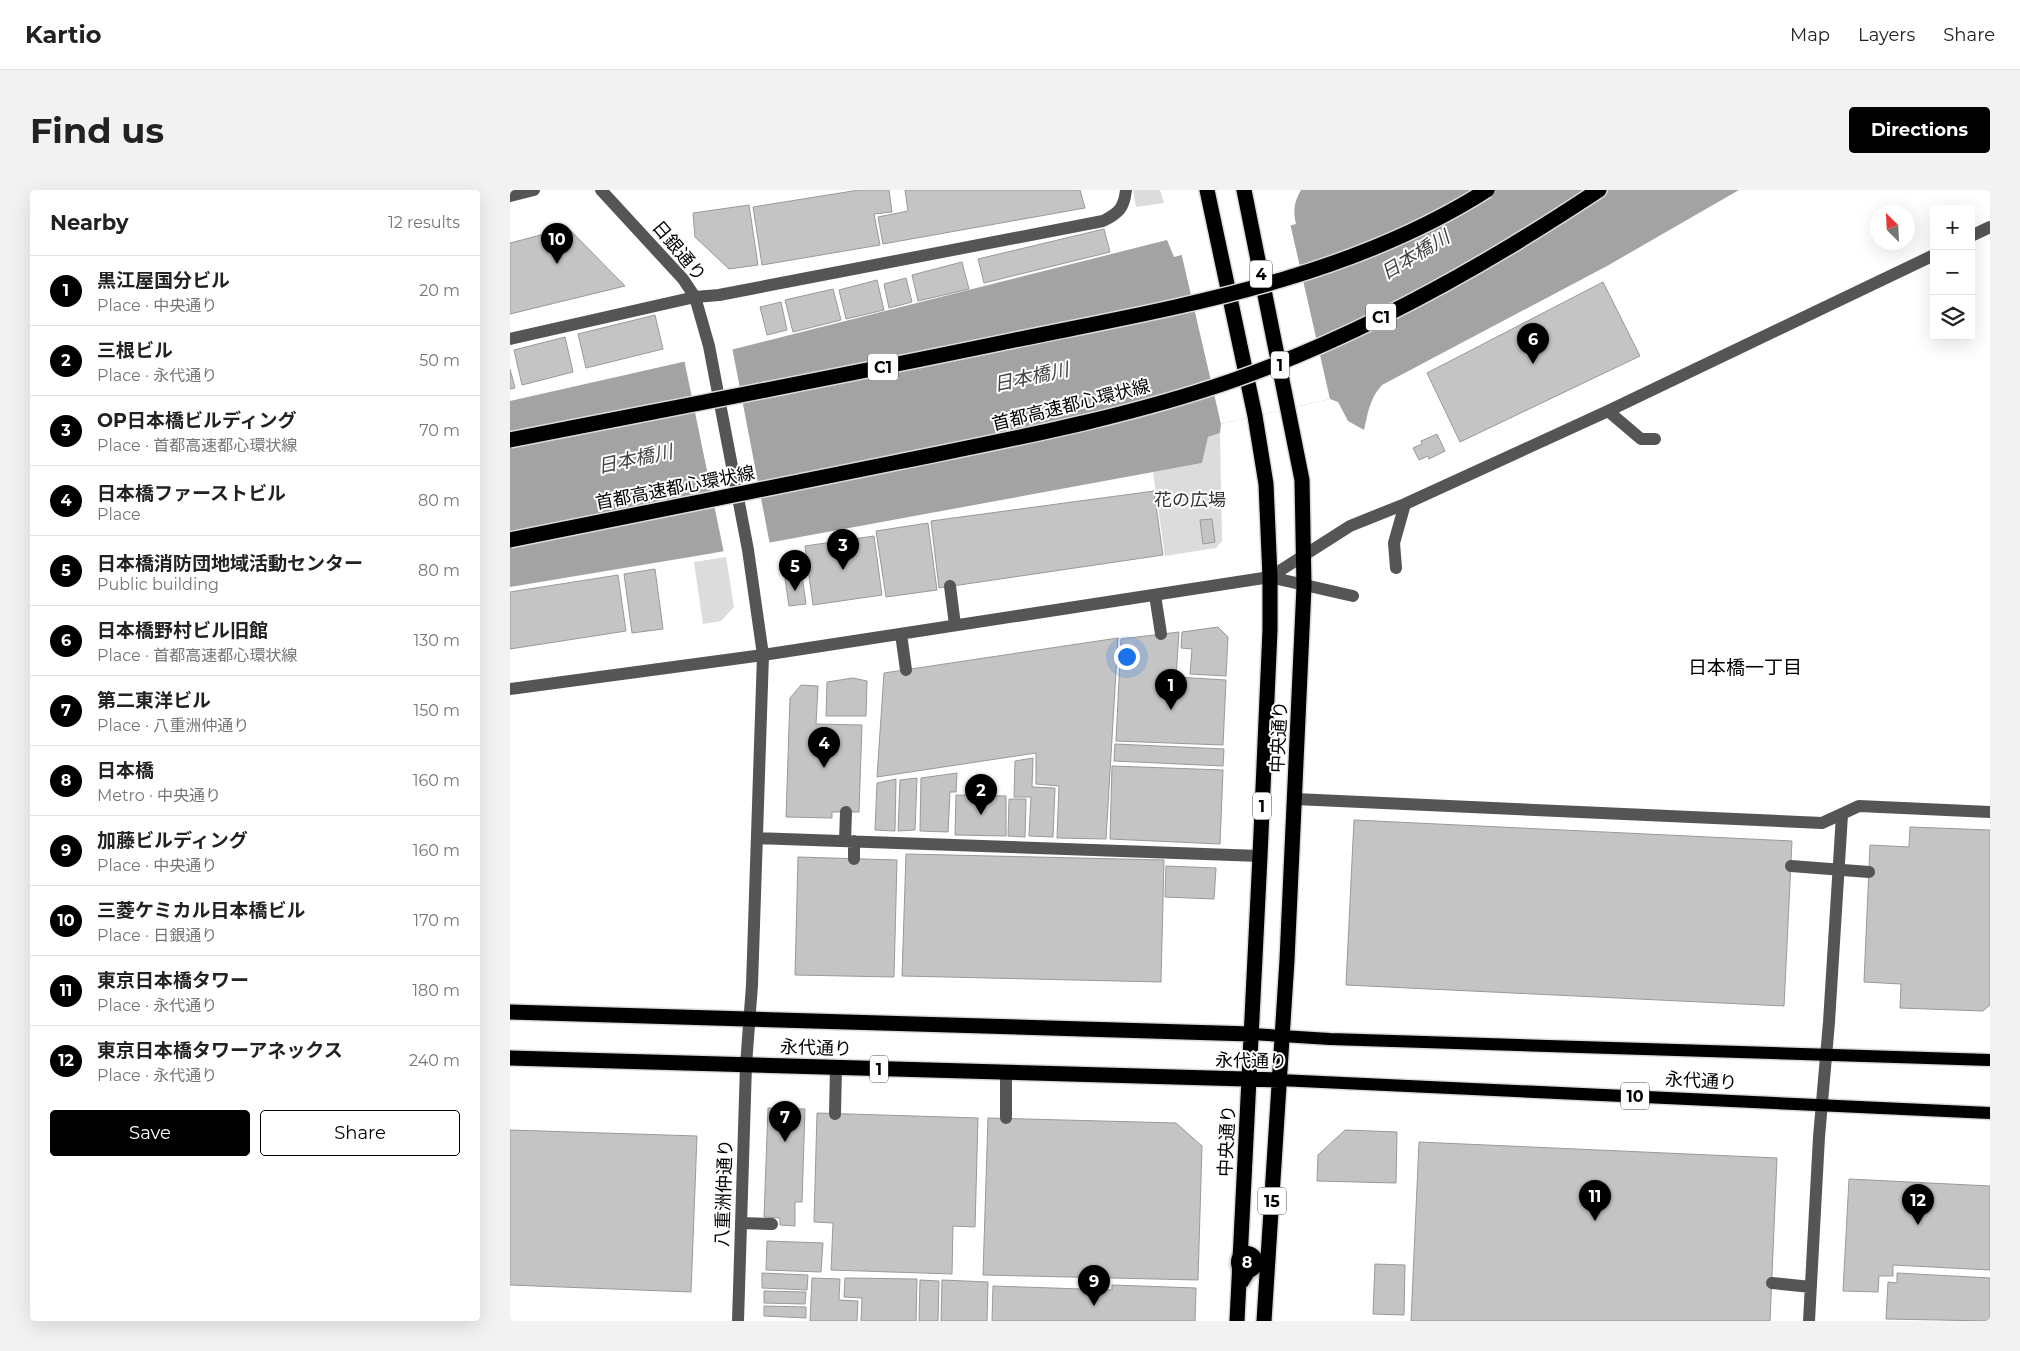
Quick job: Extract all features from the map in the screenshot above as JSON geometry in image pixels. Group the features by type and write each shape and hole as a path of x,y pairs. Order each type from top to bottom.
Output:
{"highway":[{"name":"中央通り","path":"1207,190 1254,416 1266,484 1270,577 1270,630 1260,856 1237,1321"},
{"name":"中央通り","path":"1244,190 1272,322 1302,480 1304,556 1295,799 1264,1321"},
{"name":"C1","path":"510,440 1170,308 1254,287 1325,266 1387,244 1445,216 1488,190"},
{"name":"首都高速都心環状線","path":"510,540 1060,429 1126,412 1233,380 1313,348 1397,309 1487,260 1599,190"},
{"name":"永代通り","path":"510,1012 1251,1034"},
{"name":"永代通り","path":"510,1058 1279,1080"}],"main road":[{"name":"永代通り","path":"1251,1034 1282,1037 1990,1060"},
{"name":"永代通り","path":"1279,1080 1990,1113"}],"street":[{"path":"510,196 534,190"},
{"name":"日銀通り","path":"601,190 683,279 695,297 709,346 748,550 763,655"},
{"path":"510,339 695,297 719,295 1103,221 1115,215 1125,203 1126,190"},
{"path":"1975,234 1990,227"},
{"path":"510,689 763,655 1270,577 1350,526 1405,504 1608,411 1930,257"},
{"path":"1608,411 1641,440 1655,439"},
{"path":"1396,568 1394,543 1405,504"},
{"path":"1270,577 1353,596"},
{"path":"950,586 955,626"},
{"path":"1155,595 1161,634"},
{"path":"901,634 906,670"},
{"name":"八重洲仲通り","path":"738,1321 746,1065 750,1020 763,655"},
{"path":"1295,799 1822,823 1859,806 1990,812"},
{"path":"846,812 854,859"},
{"path":"1809,1321 1819,1137 1827,1054 1842,815"},
{"path":"757,838 850,841 953,850 1092,844 1260,856"},
{"path":"1791,866 1869,872"},
{"path":"835,1114 836,1068"},
{"path":"1006,1073 1006,1118"},
{"path":"741,1223 772,1224"},
{"path":"1772,1283 1811,1287"}],"green space":[{"path":"1133,190 1160,190 1164,203 1136,207"},
{"name":"花の広場","path":"1220,433 1222,541 1216,548 1165,556 1153,472 1202,463 1208,437"},
{"path":"726,557 734,607 721,621 703,624 694,562"}],"water":[{"name":"日本橋川","path":"1301,190 1739,190 1607,266 1382,385 1372,400 1364,430 1348,421 1338,402 1330,399 1221,424 1220,433 1208,437 1202,463 708,554 510,587 510,401 687,361 1167,240 1174,257 1296,224 1295,207"}],"pier":[{"path":"1290,223 1330,399 1221,424 1181,252"},
{"path":"732,347 770,545 724,553 684,359"}],"building":[{"path":"859,190 889,190 892,212 874,214 880,245 762,265 753,207"},
{"path":"905,190 1080,190 1085,208 883,244 878,217 908,211"},
{"path":"749,205 758,265 729,269 695,237 693,213"},
{"path":"568,228 625,286 510,314 510,243"},
{"path":"1104,229 1110,252 984,283 978,259"},
{"path":"962,262 969,289 918,301 912,275"},
{"path":"906,278 912,302 889,308 884,284"},
{"path":"877,280 884,310 846,319 839,290"},
{"path":"1603,282 1640,356 1460,442 1427,373"},
{"path":"833,289 841,320 793,332 785,300"},
{"path":"781,302 787,330 767,335 760,307"},
{"path":"655,315 663,349 586,368 578,334"},
{"path":"565,337 573,372 522,385 514,350"},
{"path":"510,369 515,388 510,389"},
{"path":"1437,434 1445,451 1429,459 1428,456 1419,460 1413,448 1422,444 1421,441"},
{"path":"1154,491 1163,555 939,588 931,521"},
{"path":"1212,519 1215,542 1203,544 1200,520"},
{"path":"928,523 937,590 886,597 876,531"},
{"path":"874,536 882,595 813,605 805,546"},
{"path":"655,569 663,629 632,633 624,574"},
{"path":"618,575 626,631 510,649 510,592"},
{"path":"802,576 806,604 789,606 785,579"},
{"path":"1218,627 1228,637 1226,676 1190,674 1192,649 1181,648 1182,632"},
{"path":"1179,632 1176,677 1226,680 1223,745 1116,741 1121,639"},
{"path":"1118,638 1106,839 1057,838 1059,786 1036,784 1036,753 877,777 884,673"},
{"path":"853,678 867,681 866,716 826,716 827,682"},
{"path":"801,685 818,686 816,724 862,725 859,812 832,812 832,818 786,817 790,698"},
{"path":"1115,744 1224,749 1223,766 1114,761"},
{"path":"1033,758 1032,787 1055,788 1053,837 1029,836 1031,797 1014,797 1015,761"},
{"path":"1112,766 1223,770 1220,844 1110,839"},
{"path":"957,773 956,792 950,792 948,832 920,831 921,778"},
{"path":"917,778 915,830 898,831 900,780"},
{"path":"896,779 895,831 875,830 877,783"},
{"path":"956,795 1006,796 1006,836 955,835"},
{"path":"1009,799 1026,799 1025,837 1008,836"},
{"path":"1354,820 1792,841 1784,1006 1346,985"},
{"path":"1910,827 1990,830 1990,1005 1983,1011 1900,1008 1901,984 1864,982 1870,845 1909,847"},
{"path":"906,854 1164,860 1161,982 902,976"},
{"path":"798,857 897,860 894,977 795,975"},
{"path":"1166,866 1216,868 1214,899 1165,897"},
{"path":"768,1108 805,1109 802,1202 795,1202 795,1226 780,1225 780,1218 764,1217"},
{"path":"817,1113 978,1118 975,1227 953,1226 952,1274 831,1270 833,1223 814,1222"},
{"path":"988,1118 1176,1123 1202,1146 1198,1280 983,1275"},
{"path":"510,1130 697,1136 691,1292 510,1285"},
{"path":"1345,1130 1397,1132 1396,1183 1317,1181 1318,1155"},
{"path":"1419,1142 1777,1158 1770,1321 1411,1321"},
{"path":"1849,1179 1990,1186 1990,1270 1893,1265 1893,1276 1879,1276 1878,1292 1843,1291"},
{"path":"767,1241 823,1243 821,1272 766,1270"},
{"path":"1375,1264 1405,1265 1404,1315 1373,1314"},
{"path":"762,1273 808,1275 807,1290 762,1288"},
{"path":"1897,1273 1990,1278 1990,1321 1886,1319 1888,1282 1897,1283"},
{"path":"812,1278 840,1279 839,1300 858,1301 857,1321 810,1321"},
{"path":"845,1278 917,1279 916,1321 861,1321 862,1298 844,1297"},
{"path":"920,1280 939,1281 938,1321 919,1321"},
{"path":"942,1280 988,1282 987,1321 941,1321"},
{"path":"1112,1285 1196,1288 1195,1321 992,1321 993,1286 1112,1290"},
{"path":"764,1291 806,1292 805,1304 764,1303"},
{"path":"764,1306 806,1307 806,1318 764,1316"}],"place":[{"name":"三菱ケミカル日本橋ビル","path":"557,264"},
{"name":"日本橋野村ビル旧館","path":"1533,364"},
{"name":"OP日本橋ビルディング","path":"843,570"},
{"name":"日本橋消防団地域活動センター","path":"795,591"},
{"name":"黒江屋国分ビル","path":"1171,710"},
{"name":"日本橋ファーストビル","path":"824,768"},
{"name":"三根ビル","path":"981,815"},
{"name":"第二東洋ビル","path":"785,1142"},
{"name":"東京日本橋タワー","path":"1595,1221"},
{"name":"東京日本橋タワーアネックス","path":"1918,1225"},
{"name":"日本橋","path":"1247,1287"},
{"name":"加藤ビルディング","path":"1094,1306"}],"district":[{"name":"日本橋一丁目","path":"1745,667"}]}
